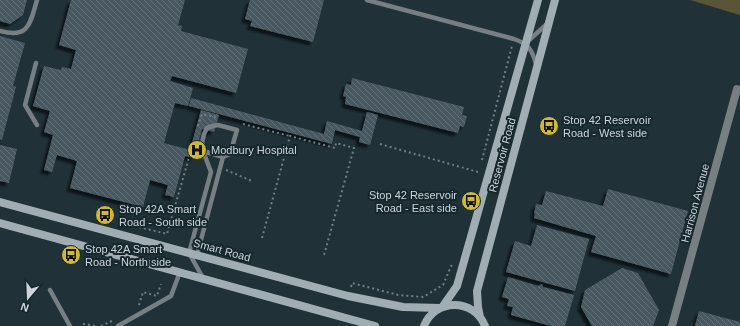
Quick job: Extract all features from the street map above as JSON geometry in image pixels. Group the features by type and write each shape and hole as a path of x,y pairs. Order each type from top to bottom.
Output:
{"main road":[{"name":"Reservoir Road","path":"424,326 431,314 441,307 456,286 538,0"},
{"name":"Reservoir Road","path":"480,317 477,291 555,0"},
{"name":"Smart Road","path":"0,202 348,296 403,307 441,307 457,304 470,308 480,317"},
{"path":"0,223 375,326"},
{"path":"480,317 486,326"}],"street":[{"name":"Harrison Avenue","path":"672,326 739,89"}],"lane":[{"path":"0,31 18,34 25,30 31,20 37,0"},
{"path":"367,0 525,43 532,51 537,69"},
{"path":"525,43 550,21"},
{"path":"36,63 25,105 37,125"},
{"path":"202,151 224,157 230,154 237,130 218,125 207,128 202,142 202,151 211,172 193,254 203,278"},
{"path":"193,254 224,157"},
{"path":"118,326 171,296 180,272"},
{"path":"50,290 70,326"}],"path":[{"path":"480,165 514,39"},
{"path":"262,238 290,136 335,148 336,143 354,148 324,255"},
{"path":"380,144 478,172"},
{"path":"140,228 167,234 190,154"},
{"path":"348,296 352,283 398,295 423,297 443,285 454,260"},
{"path":"138,307 143,292 158,296 161,284"},
{"path":"101,326 113,321"},
{"path":"83,324 96,326"}],"shaded area":[{"path":"690,0 740,0 740,15"}],"building":[{"path":"0,0 27,0 23,15 10,24 0,21"},
{"name":"Modbury Hospital","path":"71,0 185,0 178,25 182,26 181,31 248,49 236,93 172,76 170,81 193,88 188,106 175,103 164,143 190,150 201,110 219,115 214,132 202,129 194,158 185,156 174,197 165,195 168,185 150,180 143,207 70,188 77,161 57,155 52,172 44,170 53,135 44,132 50,111 33,106 44,66 61,70 62,67 71,69 76,50 59,45"},
{"path":"250,0 324,0 313,42 250,26 252,21 245,19"},
{"path":"0,36 25,43 13,86 16,87 2,140 0,139"},
{"path":"352,78 464,107 462,115 467,116 464,127 460,126 458,133 345,104 346,97 343,96 346,84 351,85"},
{"path":"191,98 324,134 327,121 362,131 367,112 378,115 370,145 359,142 360,137 335,130 332,144 189,106"},
{"path":"0,145 17,149 9,183 0,181"},
{"path":"608,189 688,211 671,274 591,252 596,236 534,218 536,204 542,205 546,191 603,206"},
{"path":"537,225 589,239 575,291 506,272 515,241 531,246"},
{"path":"622,268 638,273 659,310 653,326 592,326 581,307 585,290"},
{"path":"508,277 538,286 542,284 543,287 574,295 565,326 551,326 511,315 513,307 507,306 509,299 502,297"},
{"path":"699,311 740,322 740,326 695,326"}],"place":[{"name":"Stop 42 Reservoir Road - West side","path":"549,126"},
{"name":"Modbury Hospital","path":"197,150"},
{"name":"Stop 42 Reservoir Road - East side","path":"471,201"},
{"name":"Stop 42A Smart Road - South side","path":"105,215"},
{"name":"Stop 42A Smart Road - North side","path":"71,255"}]}
